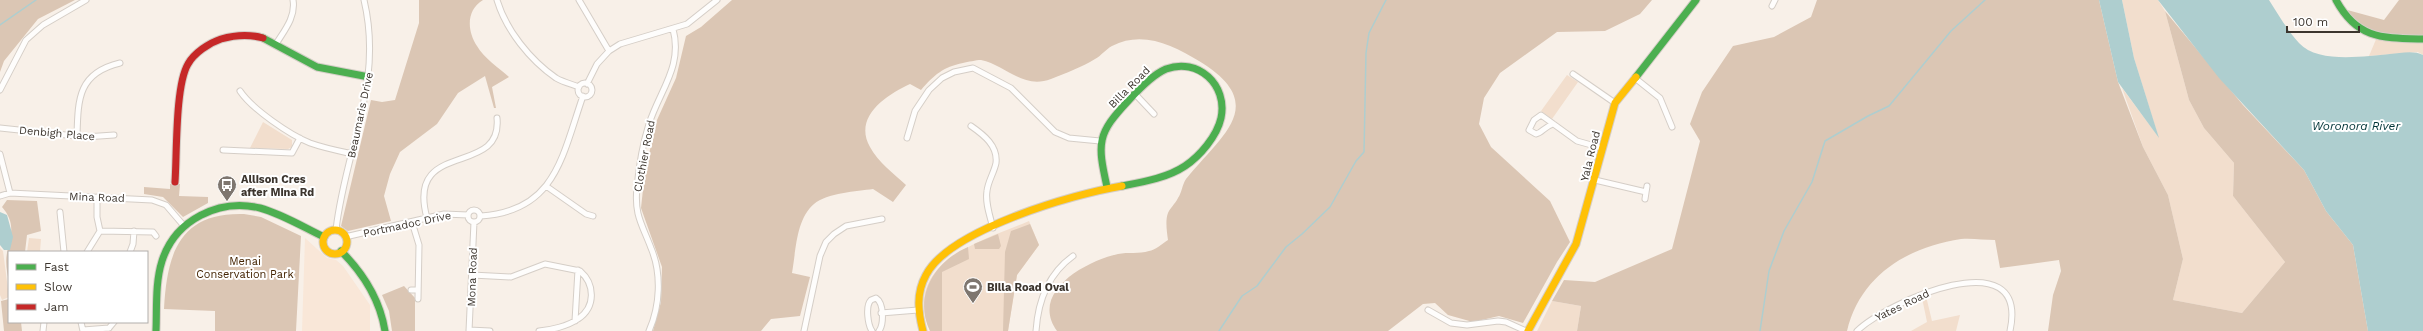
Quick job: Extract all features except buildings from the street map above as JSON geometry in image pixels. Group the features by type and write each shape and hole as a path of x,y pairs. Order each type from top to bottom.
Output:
{"street":[{"path":"0,90 26,40 43,25 86,0"},
{"path":"276,44 294,11 293,0"},
{"name":"Beaumaris Drive","path":"336,230 369,77 370,39 364,0"},
{"path":"497,0 511,31 524,48 551,74 579,87"},
{"path":"580,0 609,51"},
{"path":"587,84 597,64 609,51 620,44 674,29 696,18 717,0"},
{"name":"Yala Road","path":"1527,331 1576,244 1595,180 1602,148 1615,103 1696,0"},
{"path":"1772,6 1775,0"},
{"path":"2336,0 2346,17 2370,34 2389,40 2423,40"},
{"name":"Clothier Road","path":"649,331 657,300 658,277 651,247 639,222 636,187 649,124 675,60 677,42 674,29"},
{"path":"176,182 178,102 181,82 188,64 200,51 224,38 248,35 262,37 317,67 369,77"},
{"path":"77,136 79,100 86,83 100,70 120,63"},
{"name":"Billa Road","path":"923,331 918,310 920,289 927,271 941,254 951,247 1053,202 1107,187 1156,177 1184,166 1198,154 1215,133 1223,113 1218,86 1208,75 1190,66 1176,65 1164,69 1113,119 1100,142"},
{"path":"907,138 916,111 929,90 942,78 954,72 973,68 1012,88 1055,132 1069,138 1100,142 1107,187"},
{"path":"1573,74 1615,103"},
{"path":"1634,78 1660,98 1672,127"},
{"path":"579,87 581,84 587,84"},
{"path":"481,216 478,210 475,209 470,211 468,215 469,219 474,222 478,221 481,216 516,210 532,200 546,186 556,171 583,96 591,93 591,89 587,84"},
{"path":"579,87 579,94 583,96"},
{"path":"240,91 249,102 300,138 319,146 353,154"},
{"path":"1136,95 1154,114"},
{"path":"1553,124 1545,127 1540,134 1536,134 1529,130 1538,116 1553,124 1577,141 1602,148"},
{"path":"427,218 423,196 431,174 440,166 474,155 488,145 498,130 497,118"},
{"path":"971,126 986,136 994,149 996,163 986,192 987,206 993,228"},
{"name":"Denbigh Place","path":"0,128 96,138 114,135"},
{"path":"223,150 292,153 300,138"},
{"path":"0,154 10,193"},
{"path":"1595,180 1646,192"},
{"path":"546,186 586,214 593,216"},
{"path":"1645,199 1648,186"},
{"name":"Mina Road","path":"0,196 10,193 97,197 159,202 166,205 184,226"},
{"path":"88,251 100,231 97,217 97,197"},
{"path":"156,331 161,266 170,243 184,226 195,217 209,210 238,205 261,209 324,237"},
{"path":"60,212 64,251"},
{"name":"Portmadoc Drive","path":"346,237 444,214 468,215"},
{"path":"804,331 820,256 826,242 834,234 846,226 882,219"},
{"path":"412,222 419,245 418,299"},
{"name":"Mona Road","path":"469,331 474,222"},
{"path":"336,230 346,237 346,245 341,251 335,253 329,252 324,247 324,237 327,232 336,230"},
{"path":"100,231 153,232 156,236"},
{"path":"130,251 133,244 134,231"},
{"path":"341,251 378,302 385,331"},
{"path":"1036,331 1039,308 1044,290 1052,276 1073,256"},
{"path":"472,275 512,277 545,264 578,270 587,279 592,295 587,309 575,321 539,331"},
{"path":"575,321 578,270"},
{"name":"Yates Road","path":"1857,331 1880,314 1923,292 1944,286 1977,282 1988,283 1998,288 2005,295 2012,314 2010,331"},
{"path":"411,290 418,290"},
{"path":"872,331 869,323 868,304 871,300 876,298 880,302 882,322 879,331"},
{"path":"881,313 918,310"},
{"path":"1428,310 1451,323 1467,325 1498,321 1506,322 1527,331"},
{"path":"83,330 110,330"},
{"path":"469,331 490,331"}],"shaded area":[{"path":"2122,0 2158,0 2165,11 2189,100 2204,128 2234,163 2233,196 2285,262 2242,313 2173,300 2183,259 2168,195 2143,147 2122,88 2158,136 2134,58"},
{"path":"2377,37 2423,39 2423,55 2418,52 2369,56"},
{"path":"1567,75 1578,82 1552,119 1541,111"},
{"path":"263,122 292,140 292,147 288,149 250,148"},
{"path":"1029,221 1039,245 1017,275 1008,331 930,331 924,307 927,288 936,271 951,258 969,246"},
{"path":"29,238 41,239 40,251 27,251"},
{"path":"305,238 327,258 336,260 343,266 370,305 370,331 302,331"},
{"path":"0,248 3,251 8,297 2,300 0,295"},
{"path":"1925,292 1932,321 1960,315 1956,331 1911,331 1927,322 1921,293"},
{"path":"1552,301 1581,306 1577,331 1537,331"}],"green space":[{"path":"0,0 75,0 38,19 4,61 0,72"},
{"path":"419,0 483,0 473,9 470,21 471,34 477,46 484,55 509,77 492,87 496,108 494,108 485,76 458,93 437,124 400,152 390,174 384,196 391,221 348,231 341,226 371,100 382,102 395,100 419,23"},
{"path":"732,0 1652,0 1640,14 1605,31 1557,32 1500,73 1484,98 1479,124 1491,147 1550,201 1570,242 1557,262 1523,323 1499,316 1473,322 1448,315 1435,303 1423,304 1388,331 1057,331 1050,317 1050,304 1056,291 1065,280 1077,271 1105,258 1118,254 1151,250 1168,240 1166,226 1167,216 1179,196 1186,179 1213,148 1233,120 1236,106 1232,92 1221,77 1199,61 1168,45 1146,39 1135,39 1123,41 1112,46 1085,65 1041,82 1023,79 990,63 979,60 944,69 930,80 921,90 910,84 891,94 875,108 869,117 866,126 866,136 870,147 877,158 906,185 893,202 873,189 842,193 826,197 814,204 808,210 800,227 792,273 810,277 800,316 771,319 761,331 653,331 661,302 662,267 641,208 645,171 657,120 676,78 686,36 701,27"},
{"path":"1817,0 2099,0 2118,82 2143,147 2168,195 2183,259 2173,300 2242,313 2285,262 2233,196 2234,163 2204,128 2189,100 2165,11 2243,105 2304,170 2326,211 2353,245 2368,331 2048,331 2053,295 2061,271 2059,260 2000,268 1995,240 1961,239 1922,249 1889,267 1875,280 1863,295 1853,312 1847,331 1577,331 1581,306 1552,301 1564,280 1595,282 1672,249 1700,141 1690,124 1702,92 1733,46 1774,37 1811,17"},
{"path":"2399,0 2423,0 2423,39 2363,31 2340,8 2384,20"},
{"path":"170,184 180,184 179,196 208,197 208,203 183,217 163,197 144,194 144,187 170,189"},
{"path":"7,200 37,201 41,231 27,235 25,251 8,251 8,276 6,260 11,235 11,224 2,207"},
{"name":"Menai Conservation Park","path":"244,214 261,217 301,236 296,331 215,331 215,311 164,309 166,289 173,254 181,240 191,229 204,220 222,215"},
{"path":"1030,224 1039,245 1017,275 1008,331 1003,331 1005,252 1011,231"},
{"path":"998,234 1001,246 999,249 975,249 974,244"},
{"path":"968,247 969,259 942,272 942,331 930,331 925,318 924,305 930,281 946,261 956,253"},
{"path":"404,286 415,298 415,331 392,331 389,311 382,295"},
{"path":"8,299 8,323 21,323 22,331 4,331 1,301"}],"water":[{"path":"2099,0 2122,0 2134,58 2159,138 2118,82"},
{"name":"Woronora River","path":"2158,0 2269,0 2299,43 2307,50 2318,54 2355,57 2407,52 2419,53 2423,55 2423,331 2368,331 2353,245 2326,211 2304,170 2219,78"},
{"path":"0,212 7,215 13,237 10,250 4,250 0,245"}],"waterway":[{"path":"0,25 36,0"},
{"path":"1219,331 1242,296 1257,286 1286,247 1330,207 1356,161 1364,152 1366,53 1369,33 1386,0"},
{"path":"1760,331 1769,271 1784,231 1812,182 1825,141 1868,116 1889,106 1951,31 1985,0"}],"traffic: fast":[{"path":"1636,77 1696,0"},
{"path":"2336,0 2344,13 2353,22 2372,34 2383,37 2423,39"},
{"path":"263,38 317,67 369,77"},
{"path":"1107,187 1102,159 1102,139 1105,131 1118,112 1141,87 1166,69 1178,66 1189,67 1208,77 1215,85 1220,95 1222,106 1219,125 1207,145 1191,162 1171,174 1122,186"},
{"path":"156,331 157,287 162,261 168,247 177,234 200,215 229,206 260,208 284,217 324,237"},
{"path":"341,251 356,268 375,298 383,320 385,331"}],"traffic: slow":[{"path":"1528,331 1576,244 1615,103 1636,77"},
{"path":"923,331 919,303 919,296 923,282 926,275 939,259 959,243 985,229 1045,206 1100,190 1122,186"},
{"path":"335,230 340,231 346,237 347,242 346,247 340,253 335,254 330,253 324,247 323,242 324,237 330,231 335,230"}],"traffic: jam":[{"path":"175,182 177,121 181,88 188,64 202,49 221,39 242,36 263,38"}],"place":[{"name":"Allison Cres after Mina Rd","path":"227,202"},
{"name":"Billa Road Oval","path":"973,304"}]}
